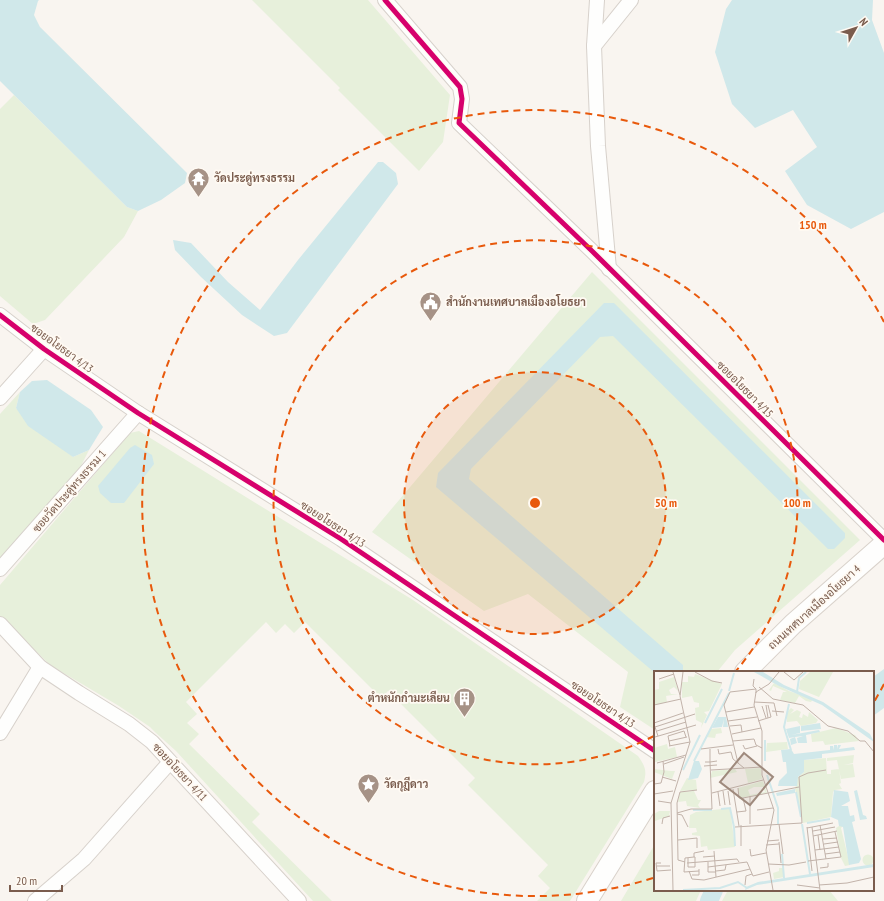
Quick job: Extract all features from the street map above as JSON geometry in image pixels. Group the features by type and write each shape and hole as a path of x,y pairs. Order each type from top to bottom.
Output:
{"street":[{"name":"ซอยอโยธยา 4/15","path":"385,0 460,87 462,99 459,123 592,251 884,540"},
{"path":"597,0 594,46 598,146 609,269"},
{"path":"594,46 631,0"},
{"name":"ซอยอโยธยา 4/13","path":"0,315 44,349 138,413 341,540 654,750"},
{"path":"0,398 44,349"},
{"name":"ซอยวัดประดู่ทรงธรรม 1","path":"0,569 138,413"},
{"name":"ถนนเทศบาลเมืองอโยธยา 4","path":"746,671 793,624 884,544"},
{"path":"0,624 40,667 0,733"},
{"name":"ซอยอโยธยา 4/11","path":"40,667 78,693 129,724 152,742 299,901"},
{"path":"35,901 84,859 170,762"},
{"path":"587,901 654,794"}],"green space":[{"path":"252,0 368,0 450,95 443,142 419,171 338,90 340,88"},
{"path":"14,95 127,207 138,211 124,237 45,320 33,324 0,296 0,109"},
{"path":"592,272 860,540 735,650 718,671 654,671 654,729 620,707 628,672 528,594 484,611 372,532"},
{"path":"20,392 16,408 73,457 89,450 79,470 0,561 0,414"},
{"path":"139,431 413,600 638,756 645,768 644,782 570,901 537,901 550,888 538,876 548,865 468,785 475,778 388,691 381,698 305,622 294,633 285,624 276,633 266,622 186,702 197,714 187,723 199,734 189,744 260,814 252,822 332,901 313,901 176,751 150,727 119,706 50,665 0,616 0,585 130,433"},
{"path":"654,846 654,891 701,891 696,901 621,901"},
{"path":"727,891 830,891 838,901 722,901"}],"water":[{"path":"0,0 39,0 34,15 40,27 187,173 185,183 161,200 138,211 127,207 0,81"},
{"path":"732,0 873,0 872,20 884,53 884,212 851,229 807,205 785,171 817,147 793,110 755,128 732,104 715,52 726,9"},
{"path":"378,162 383,162 396,173 398,184 287,333 274,336 242,315 201,277 175,250 173,240 191,243 228,282 260,310 298,260"},
{"path":"604,303 614,303 845,533 845,538 834,549 828,549 613,336 600,337 471,469 469,479 683,665 683,671 654,672 436,487 438,473"},
{"path":"47,380 91,410 103,427 89,450 73,457 28,426 16,408 20,392 32,381"},
{"path":"135,445 152,455 154,464 124,503 111,503 100,493 98,486 130,448"},
{"path":"884,669 884,708 874,715 874,676"}],"waterway":[{"path":"709,901 714,891"}],"cycle path":[{"path":"385,0 460,87 462,99 459,123 592,251 884,540"},
{"path":"0,315 44,349 138,413 341,539 654,750"}],"place":[{"name":"วัดประดู่ทรงธรรม","path":"198,198"},
{"name":"สำนักงานเทศบาลเมืองอโยธยา","path":"430,322"},
{"name":"ตำหนักกำมะเลียน","path":"465,718"},
{"name":"วัดกุฎีดาว","path":"368,804"}]}
